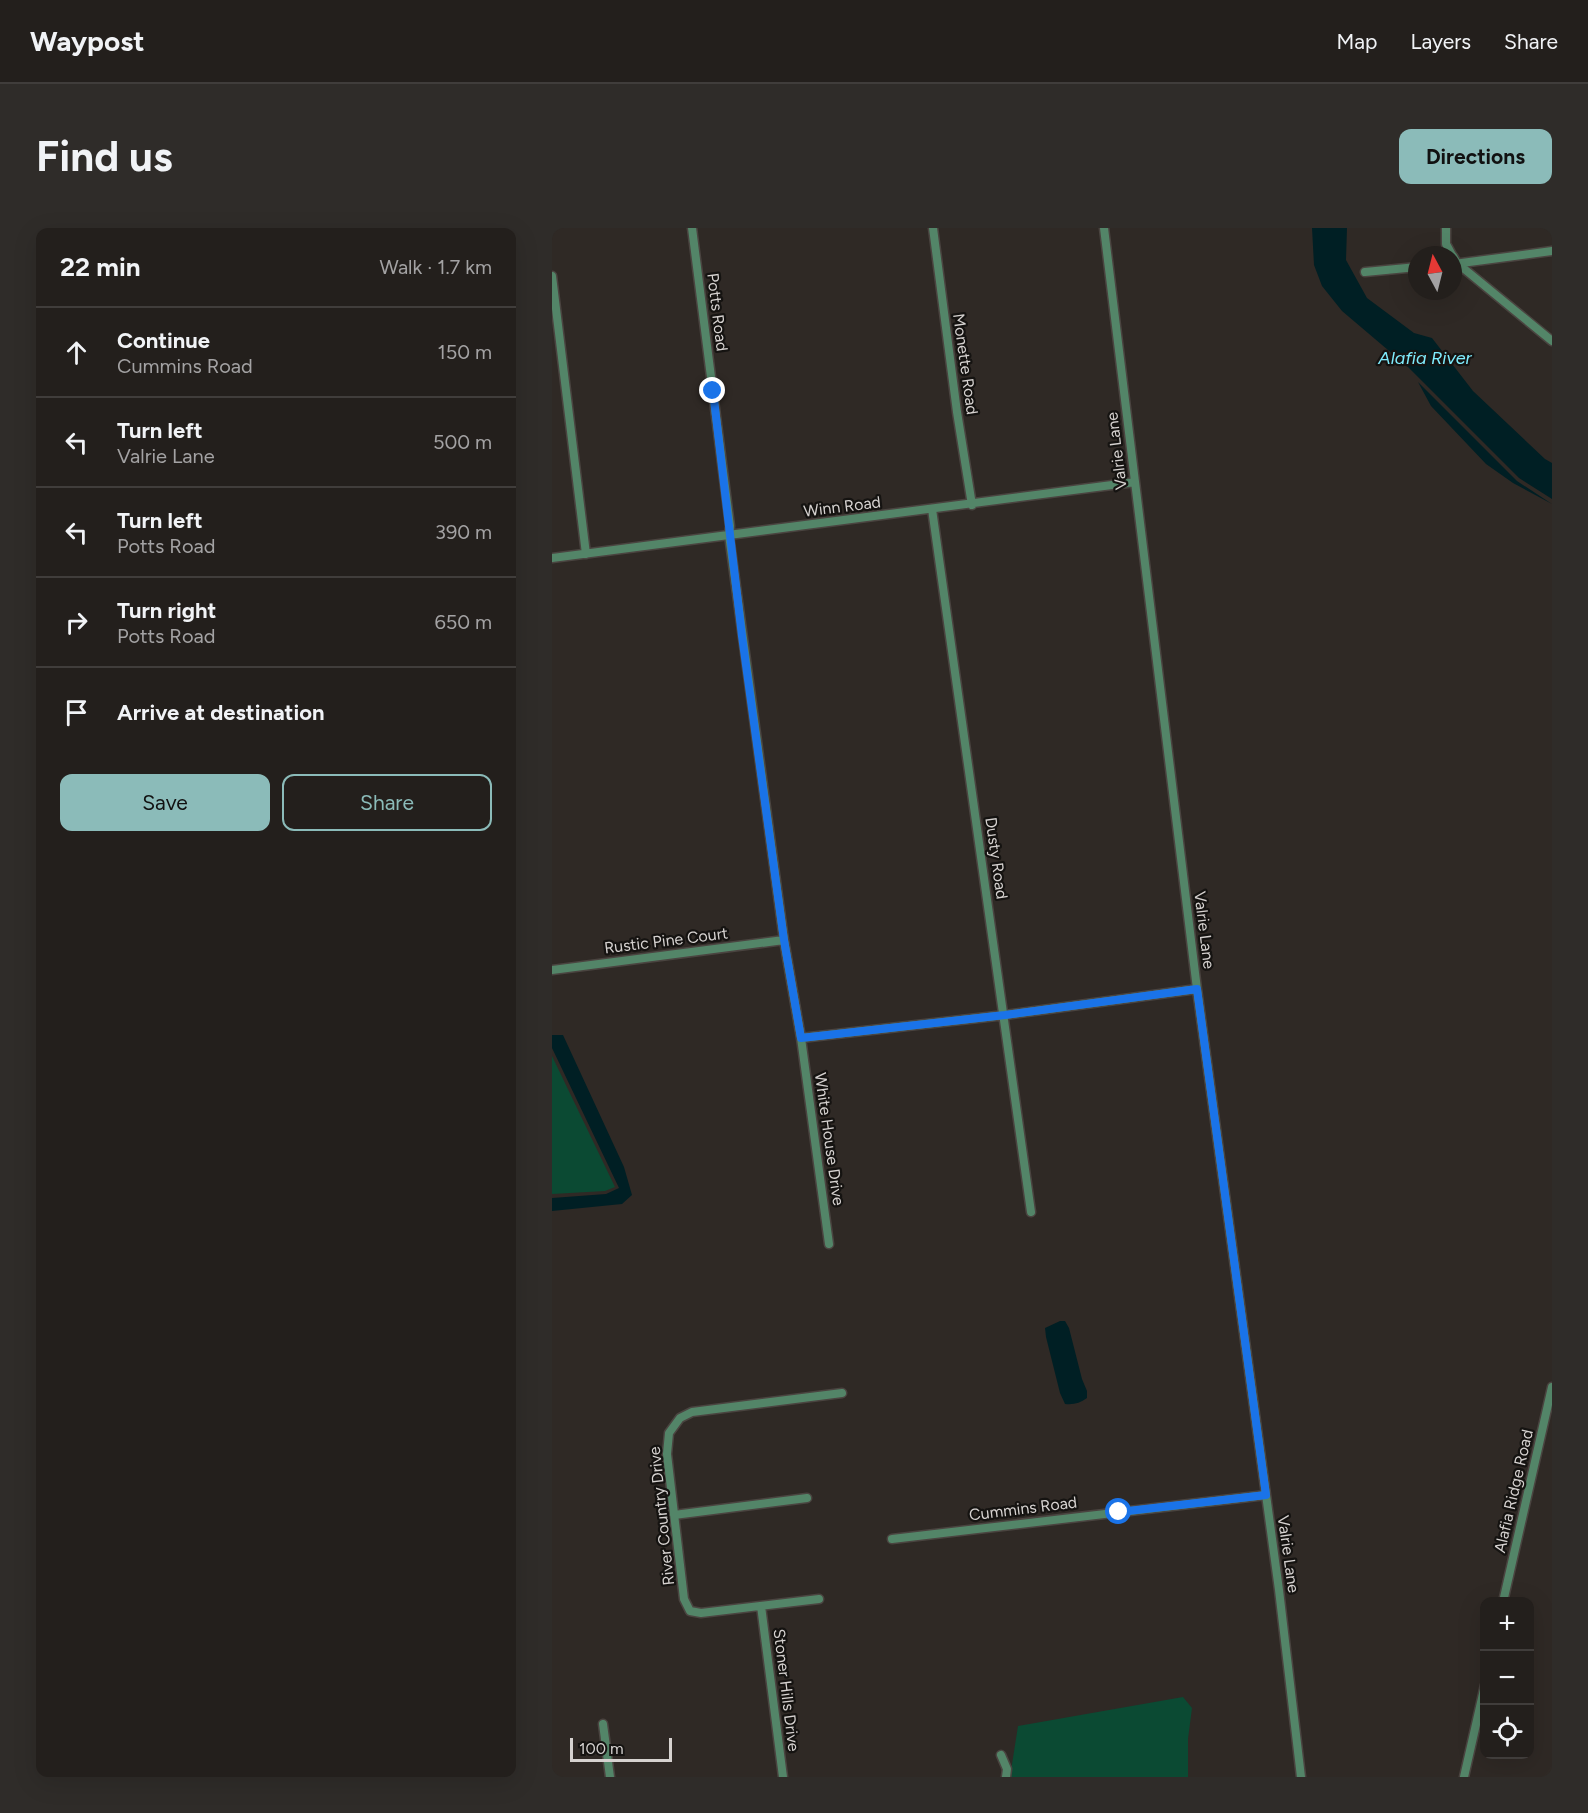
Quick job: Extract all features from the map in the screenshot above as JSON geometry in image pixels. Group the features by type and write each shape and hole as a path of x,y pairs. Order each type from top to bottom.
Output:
{"street":[{"name":"Potts Road","path":"692,228 730,526 729,535 784,940 801,1038"},
{"name":"Monette Road","path":"933,228 957,412 972,504"},
{"name":"Valrie Lane","path":"1104,228 1197,989 1266,1495 1301,1777"},
{"path":"1446,228 1447,246"},
{"path":"1462,259 1552,251"},
{"path":"1462,267 1552,341"},
{"path":"1365,272 1408,268"},
{"path":"552,276 586,554"},
{"name":"Winn Road","path":"552,558 1135,482"},
{"name":"Dusty Road","path":"932,509 1031,1212"},
{"name":"Rustic Pine Court","path":"552,970 784,940"},
{"path":"801,1038 1005,1015 1197,989"},
{"name":"White House Drive","path":"801,1038 829,1244"},
{"name":"Alafia Ridge Road","path":"1504,1597 1552,1387"},
{"name":"River Country Drive","path":"819,1599 701,1613 690,1611 684,1599 674,1515 667,1454 669,1433 680,1418 692,1412 842,1393"},
{"name":"Cummins Road","path":"891,1539 1266,1495"},
{"path":"674,1515 807,1498"},
{"name":"Stoner Hills Drive","path":"761,1606 783,1777"},
{"path":"1464,1777 1480,1705"},
{"path":"603,1724 610,1777"},
{"path":"1001,1755 1007,1769 1006,1777"}],"green space":[{"path":"552,1056 615,1187 605,1191 552,1194"},
{"path":"1183,1697 1192,1708 1188,1739 1188,1777 1010,1777 1018,1726"}],"water":[{"name":"Alafia River","path":"1312,228 1347,228 1346,260 1367,298 1414,333 1432,338 1473,391 1552,463 1552,499 1519,478 1408,367 1342,311 1322,286 1314,265"},
{"path":"1418,382 1517,481 1552,504 1513,483 1486,464 1431,406"},
{"path":"552,1035 563,1035 624,1167 632,1195 622,1204 552,1211 552,1198 606,1194 619,1188 552,1048"},
{"path":"1065,1321 1069,1328 1087,1391 1087,1398 1074,1404 1065,1404 1060,1393 1046,1337 1045,1328"}],"route":[{"path":"713,391 742,636 784,940 801,1038 1005,1015 1197,989 1266,1495 1119,1512"}]}
